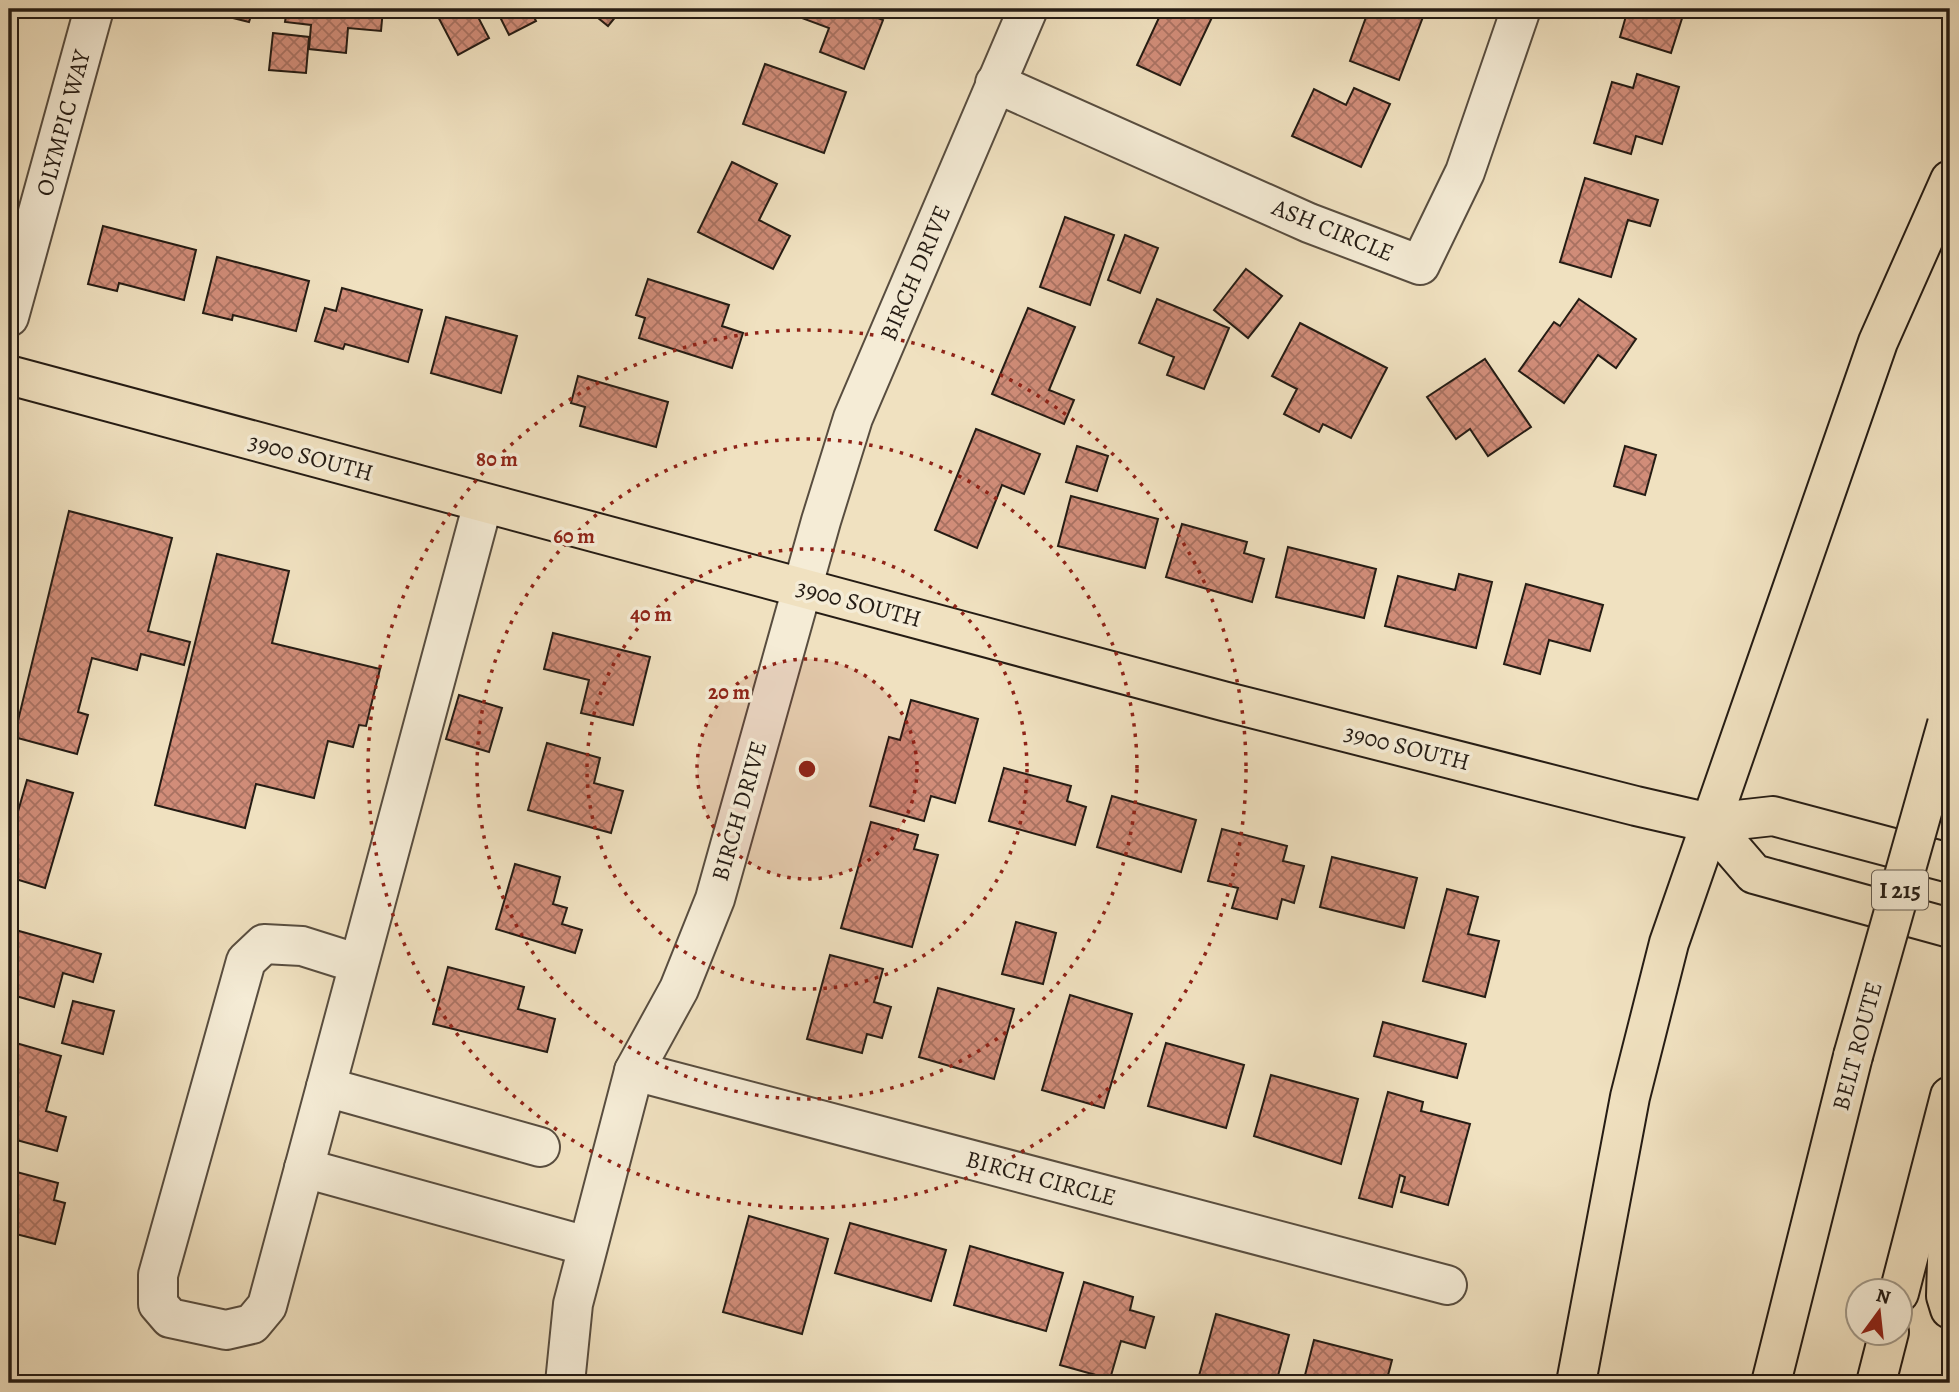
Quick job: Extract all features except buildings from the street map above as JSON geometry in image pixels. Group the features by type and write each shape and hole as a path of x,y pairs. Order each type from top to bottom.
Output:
{"main road":[{"path":"1576,1383 1630,1097 1669,943 1878,342 1950,180"},
{"name":"3900 SOUTH","path":"9,375 1303,722 1710,823 1773,816 1950,863"},
{"name":"BELT ROUTE","path":"1771,1383 1853,1056 1949,718"},
{"path":"1710,823 1754,874 1950,928"},
{"path":"1903,1276 1950,1096"},
{"path":"1950,1158 1946,1297 1950,1309"},
{"path":"1876,1383 1885,1346"}],"street":[{"name":"OLYMPIC WAY","path":"9,317 94,9"},
{"name":"BIRCH DRIVE","path":"565,1383 573,1304 634,1071 679,989 715,899 853,418 1028,9"},
{"name":"ASH CIRCLE","path":"995,83 1309,223 1420,265 1465,172 1521,9"},
{"path":"359,964 302,946 264,944 246,961 158,1275 158,1304 170,1318 226,1330 252,1324 267,1307 483,503"},
{"name":"BIRCH CIRCLE","path":"634,1071 1447,1285"},
{"path":"326,1087 540,1147"},
{"path":"304,1168 587,1246"}]}
